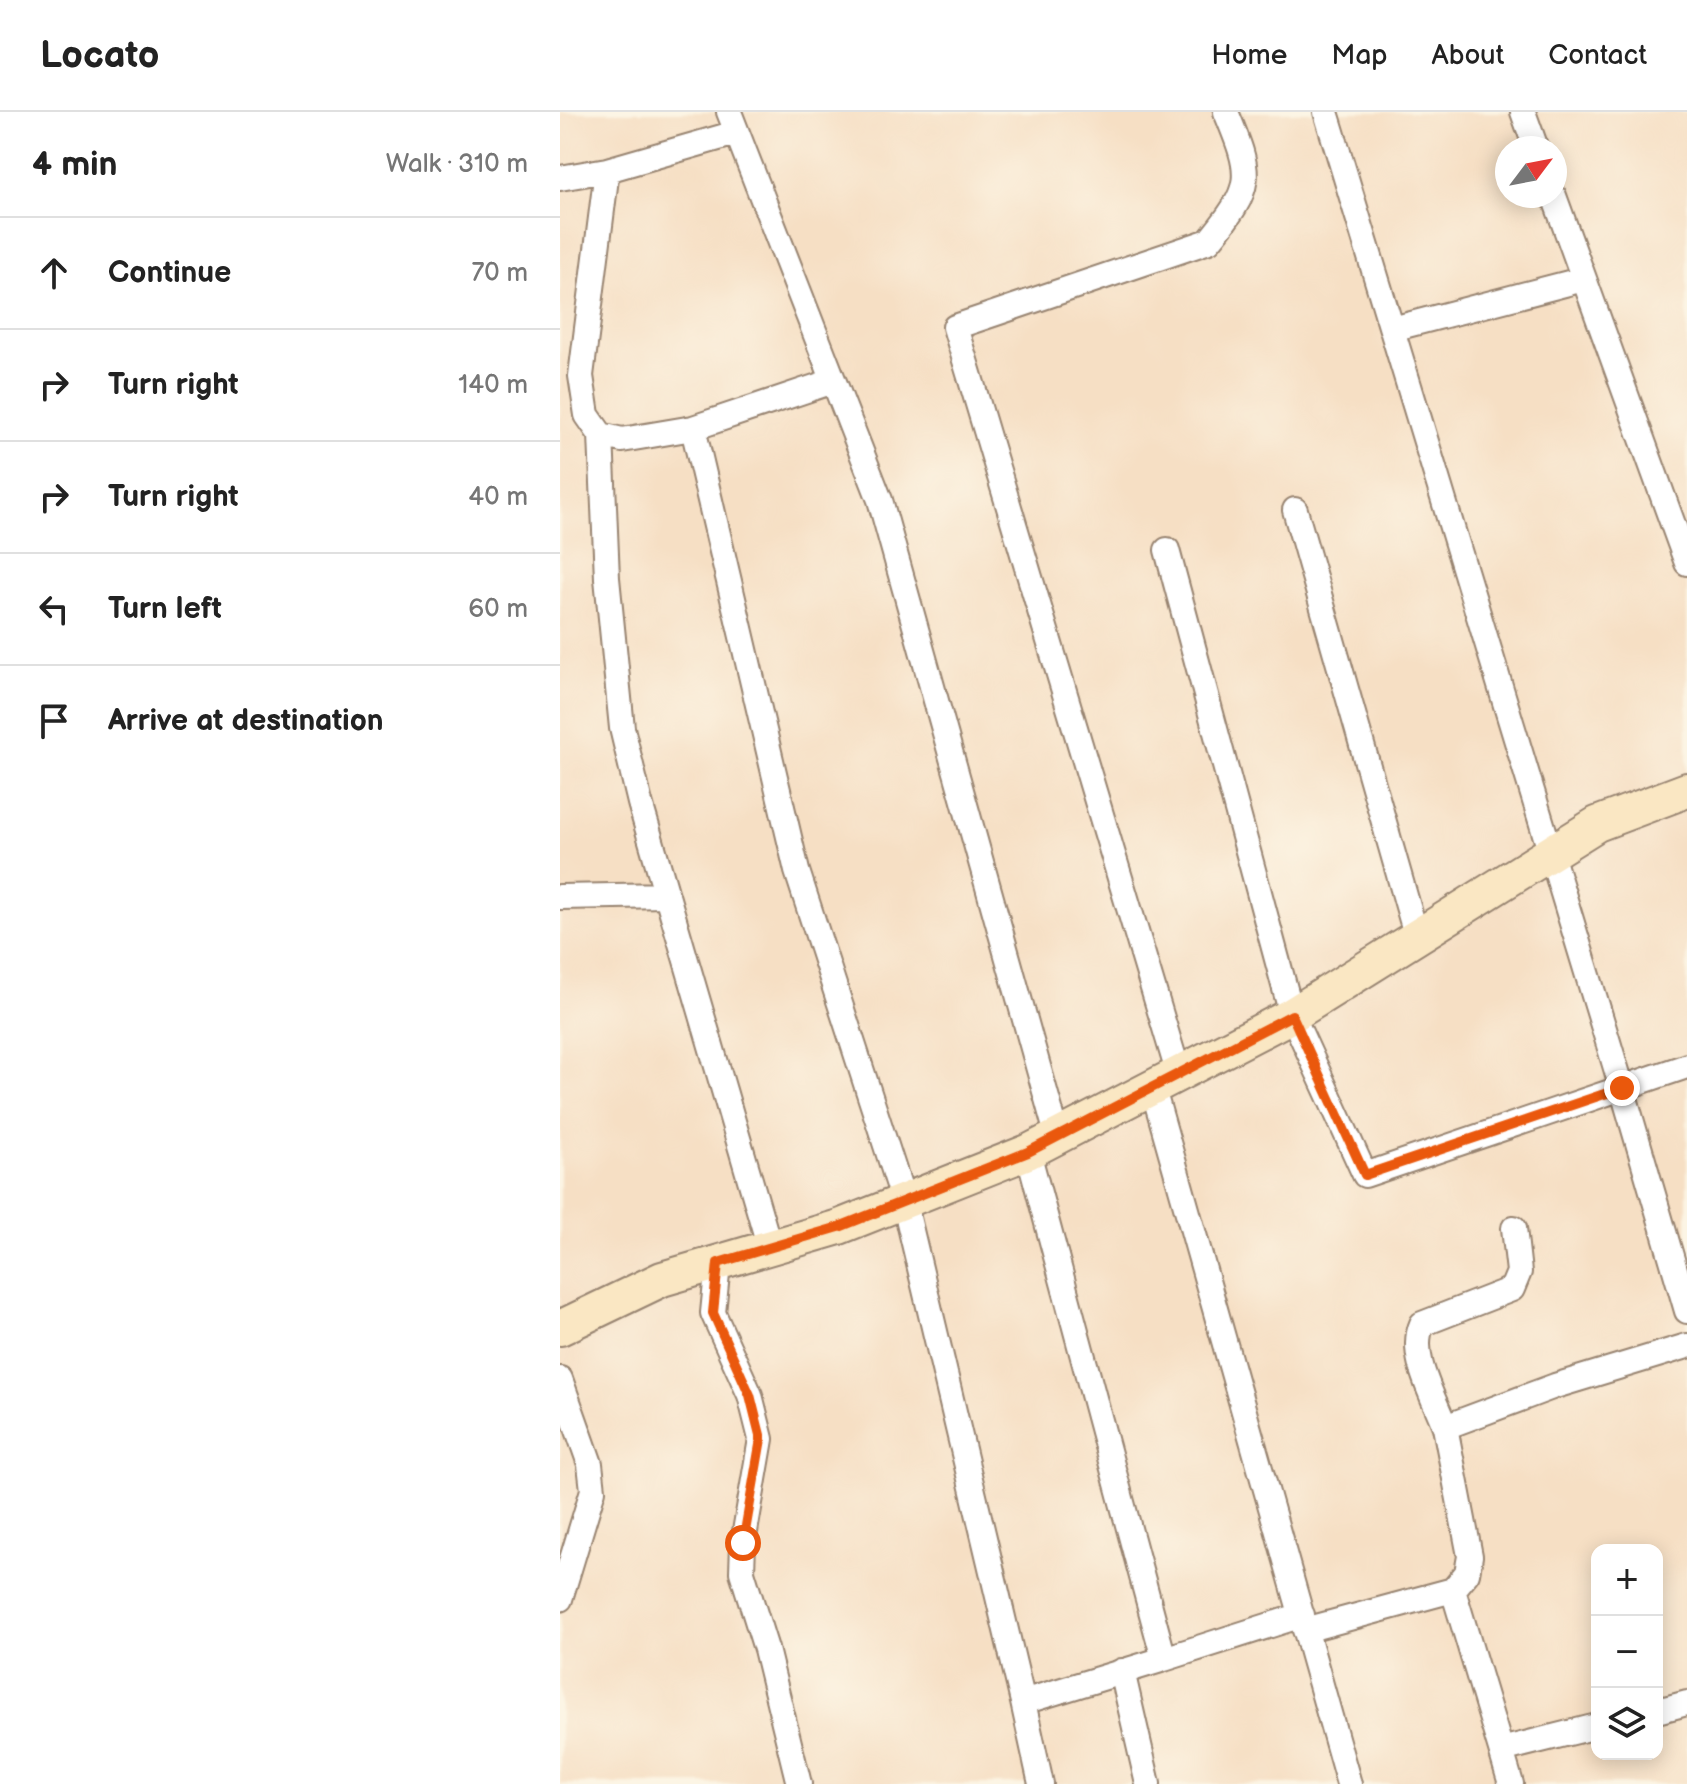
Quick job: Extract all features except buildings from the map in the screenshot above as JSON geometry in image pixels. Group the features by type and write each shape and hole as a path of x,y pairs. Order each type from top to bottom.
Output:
{"street":[{"path":"1226,112 1246,161 1245,189 1232,213 1209,241 955,327 1166,1082 1304,1622 1349,1784"},
{"path":"1326,112 1687,1311"},
{"path":"1523,112 1532,136"},
{"path":"560,178 607,170 733,122 880,500 1043,1145 1164,1659"},
{"path":"607,170 581,376 587,415 601,435 607,578 622,728 667,895 770,1248"},
{"path":"1558,208 1687,563"},
{"path":"1392,329 1584,279"},
{"path":"601,435 622,440 693,428 833,381"},
{"path":"693,428 797,871 904,1201 1041,1784"},
{"path":"1295,510 1417,938"},
{"path":"1167,550 1292,1015 1365,1175 1687,1066"},
{"path":"561,1324 662,1279 770,1248 904,1201 1043,1145 1292,1015 1597,824 1685,799"},
{"path":"560,897 667,895"},
{"path":"1023,1702 1164,1659 1304,1622 1453,1590 1467,1573 1470,1556 1445,1427 1417,1353 1416,1337 1422,1324 1512,1289 1519,1272 1514,1228"},
{"path":"718,1263 713,1313 750,1395 761,1439 743,1543 742,1572 766,1649 799,1784"},
{"path":"1445,1427 1555,1386 1687,1346"},
{"path":"560,1379 590,1464 593,1490 560,1599"},
{"path":"1453,1590 1511,1784"},
{"path":"1122,1671 1148,1784"},
{"path":"1663,1709 1687,1703"},
{"path":"1501,1750 1591,1728"}],"route":[{"path":"743,1543 759,1465 761,1439 750,1395 739,1367 718,1330 713,1313 718,1263 839,1227 1028,1152 1292,1015 1365,1175 1622,1088"}]}
